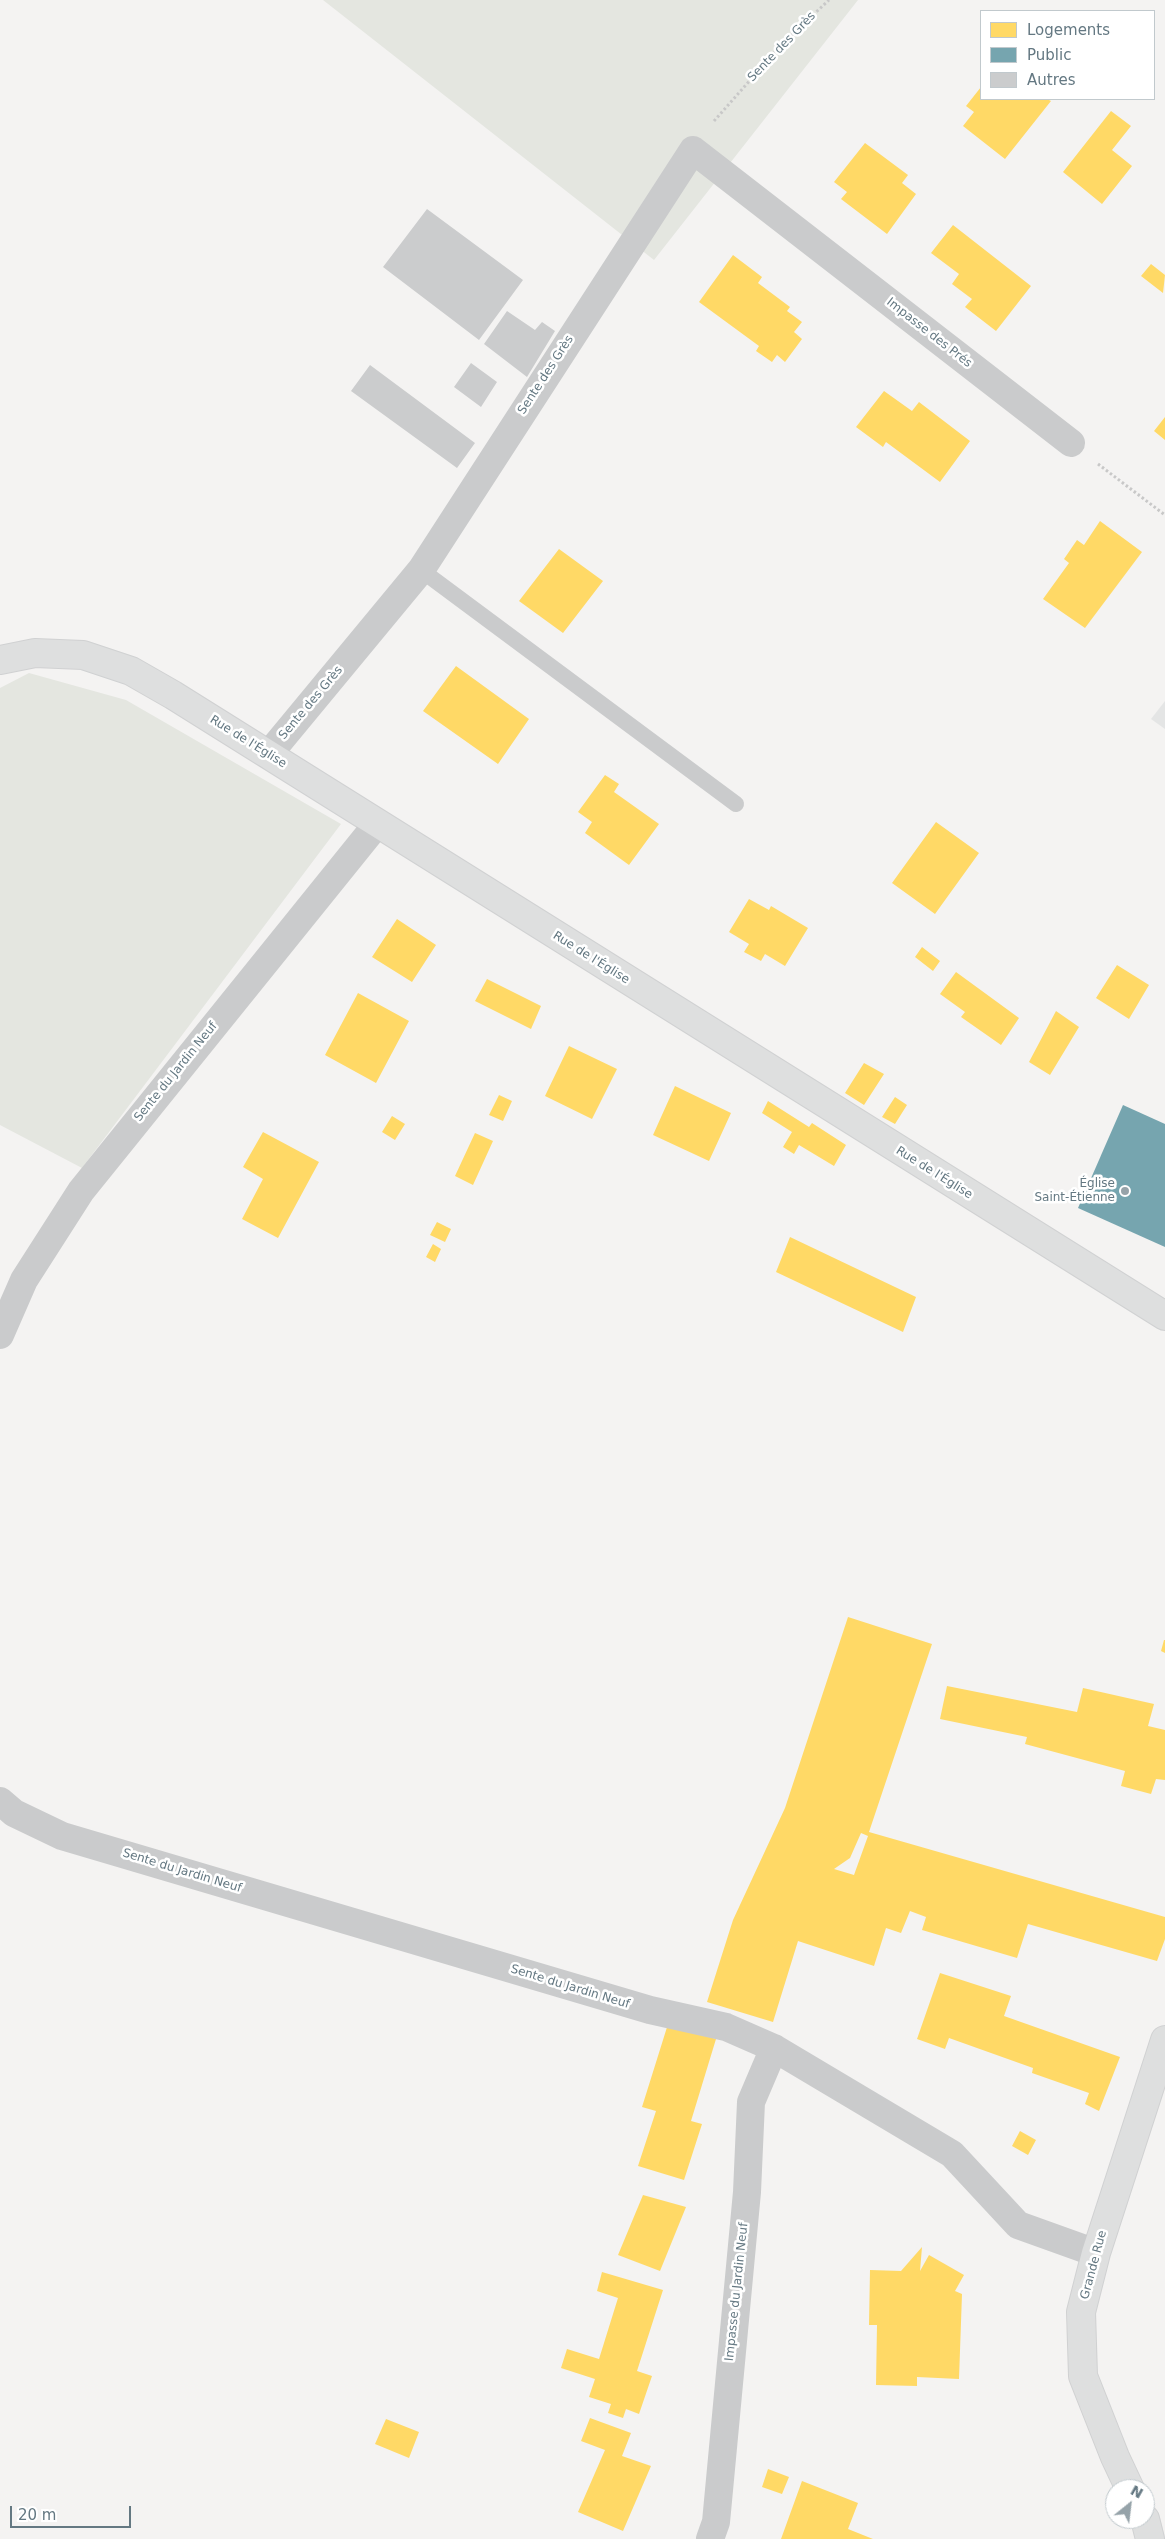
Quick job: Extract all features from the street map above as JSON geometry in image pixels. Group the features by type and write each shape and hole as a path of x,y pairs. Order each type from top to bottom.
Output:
{"street":[{"name":"Impasse des Prés","path":"693,150 1071,443"},
{"name":"Sente des Grès","path":"268,754 421,570 693,150"},
{"name":"Rue de l'Église","path":"0,660 35,654 83,655 131,671 268,754 1165,1316"},
{"name":"Sente du Jardin Neuf","path":"0,1336 24,1280 81,1191 377,824"},
{"name":"Sente du Jardin Neuf","path":"0,1801 14,1813 62,1836 650,2010 726,2027 774,2048 952,2154 1018,2225 1096,2253"},
{"name":"Grande Rue","path":"1125,2479 1084,2376 1081,2312 1096,2253 1165,2040"},
{"name":"Impasse du Jardin Neuf","path":"710,2539 716,2522 747,2192 751,2102 774,2048"}],"lane":[{"path":"421,570 736,804"}],"path":[{"name":"Sente des Grès","path":"693,150 709,127 783,43 829,0"},
{"path":"1071,443 1165,515"}],"shaded area":[{"path":"323,0 858,0 654,260"},
{"path":"29,673 126,700 341,824 82,1168 0,1125 0,688"},
{"path":"1165,701 1165,729 1151,719"}],"building: Logements":[{"path":"980,88 980,100 1051,101 1005,159 963,126 974,112 966,106"},
{"path":"1111,111 1131,126 1112,150 1132,166 1102,204 1063,172"},
{"path":"865,143 908,175 902,183 916,194 887,234 841,199 847,192 834,182"},
{"path":"953,225 1031,286 996,331 965,307 972,299 952,284 959,274 931,253"},
{"path":"733,255 762,277 758,283 790,307 787,311 802,322 794,332 802,339 785,362 777,355 772,362 756,351 759,346 699,302"},
{"path":"1151,264 1165,275 1163,293 1141,276"},
{"path":"884,391 912,411 919,402 970,441 940,482 886,442 883,447 856,427"},
{"path":"1165,417 1165,440 1154,431"},
{"path":"1100,521 1142,552 1085,628 1043,599 1069,563 1064,559 1077,540 1084,545"},
{"path":"559,549 603,581 563,633 519,601"},
{"path":"456,666 529,719 498,764 423,711"},
{"path":"605,775 619,784 614,792 659,824 629,865 585,833 592,822 578,812"},
{"path":"936,822 979,853 935,914 892,883"},
{"path":"749,899 769,910 771,906 808,928 785,966 765,954 761,961 744,952 749,944 729,932"},
{"path":"397,919 436,945 412,982 372,957"},
{"path":"922,947 940,961 933,971 915,957"},
{"path":"1117,965 1149,985 1129,1019 1096,998"},
{"path":"956,972 1019,1018 1001,1045 961,1017 965,1012 940,994"},
{"path":"487,979 541,1006 531,1029 475,1001"},
{"path":"358,993 409,1021 376,1083 325,1055"},
{"path":"1056,1011 1079,1027 1050,1075 1029,1062"},
{"path":"569,1046 617,1069 592,1119 545,1096"},
{"path":"864,1063 884,1074 864,1105 845,1093"},
{"path":"675,1086 731,1113 709,1161 653,1135"},
{"path":"499,1095 512,1101 503,1121 489,1115"},
{"path":"895,1097 907,1105 895,1124 882,1117"},
{"path":"768,1101 809,1127 812,1123 846,1145 834,1166 799,1145 794,1154 783,1147 792,1132 762,1113"},
{"path":"392,1116 405,1124 395,1140 382,1132"},
{"path":"263,1132 319,1162 278,1238 242,1219 263,1179 243,1167"},
{"path":"475,1133 493,1141 473,1185 455,1176"},
{"path":"437,1222 451,1229 445,1242 430,1235"},
{"path":"790,1237 916,1297 903,1332 776,1272"},
{"path":"433,1244 441,1249 435,1262 426,1257"},
{"path":"848,1617 932,1644 869,1832 1165,1917 1165,1939 1157,1961 1028,1924 1017,1958 922,1930 926,1917 910,1911 901,1933 886,1928 874,1966 798,1941 773,2022 707,2002 733,1920 785,1808","holes":["861,1833 868,1836 854,1875 834,1869 850,1858"]},
{"path":"1165,1640 1165,1653 1161,1651"},
{"path":"947,1686 1077,1712 1083,1688 1154,1704 1148,1726 1165,1730 1165,1780 1156,1779 1151,1794 1121,1786 1125,1771 1025,1744 1027,1737 940,1719"},
{"path":"940,1973 1011,1996 1004,2016 1120,2057 1099,2111 1085,2104 1089,2093 1032,2073 1033,2068 949,2038 945,2049 917,2039"},
{"path":"668,2024 716,2039 691,2121 702,2124 684,2180 638,2166 656,2111 642,2107"},
{"path":"1020,2131 1036,2140 1028,2155 1012,2146"},
{"path":"643,2195 686,2207 660,2271 618,2255"},
{"path":"922,2247 920,2271 929,2255 964,2275 955,2291 962,2294 959,2379 917,2377 917,2386 876,2385 877,2325 869,2325 870,2270 901,2271"},
{"path":"602,2272 663,2290 637,2371 652,2376 639,2414 626,2409 623,2418 608,2413 611,2404 589,2397 595,2379 561,2368 567,2349 599,2359 618,2298 597,2291"},
{"path":"590,2418 631,2433 622,2456 651,2466 623,2531 578,2512 605,2450 581,2441"},
{"path":"386,2419 419,2432 409,2458 375,2444"},
{"path":"768,2469 789,2477 782,2494 762,2487"},
{"path":"802,2481 858,2503 848,2529 873,2539 781,2539"}],"building: Public":[{"name":"Église Saint-Étienne","path":"1123,1105 1165,1124 1165,1247 1078,1208"}],"building: Autres":[{"path":"427,209 523,280 479,340 383,267"},
{"path":"507,311 535,330 542,322 555,331 527,377 484,344"},
{"path":"471,363 497,382 481,407 454,387"},
{"path":"370,365 475,443 457,468 351,391"}],"place":[{"name":"Église Saint-Étienne","path":"1125,1191"}]}
